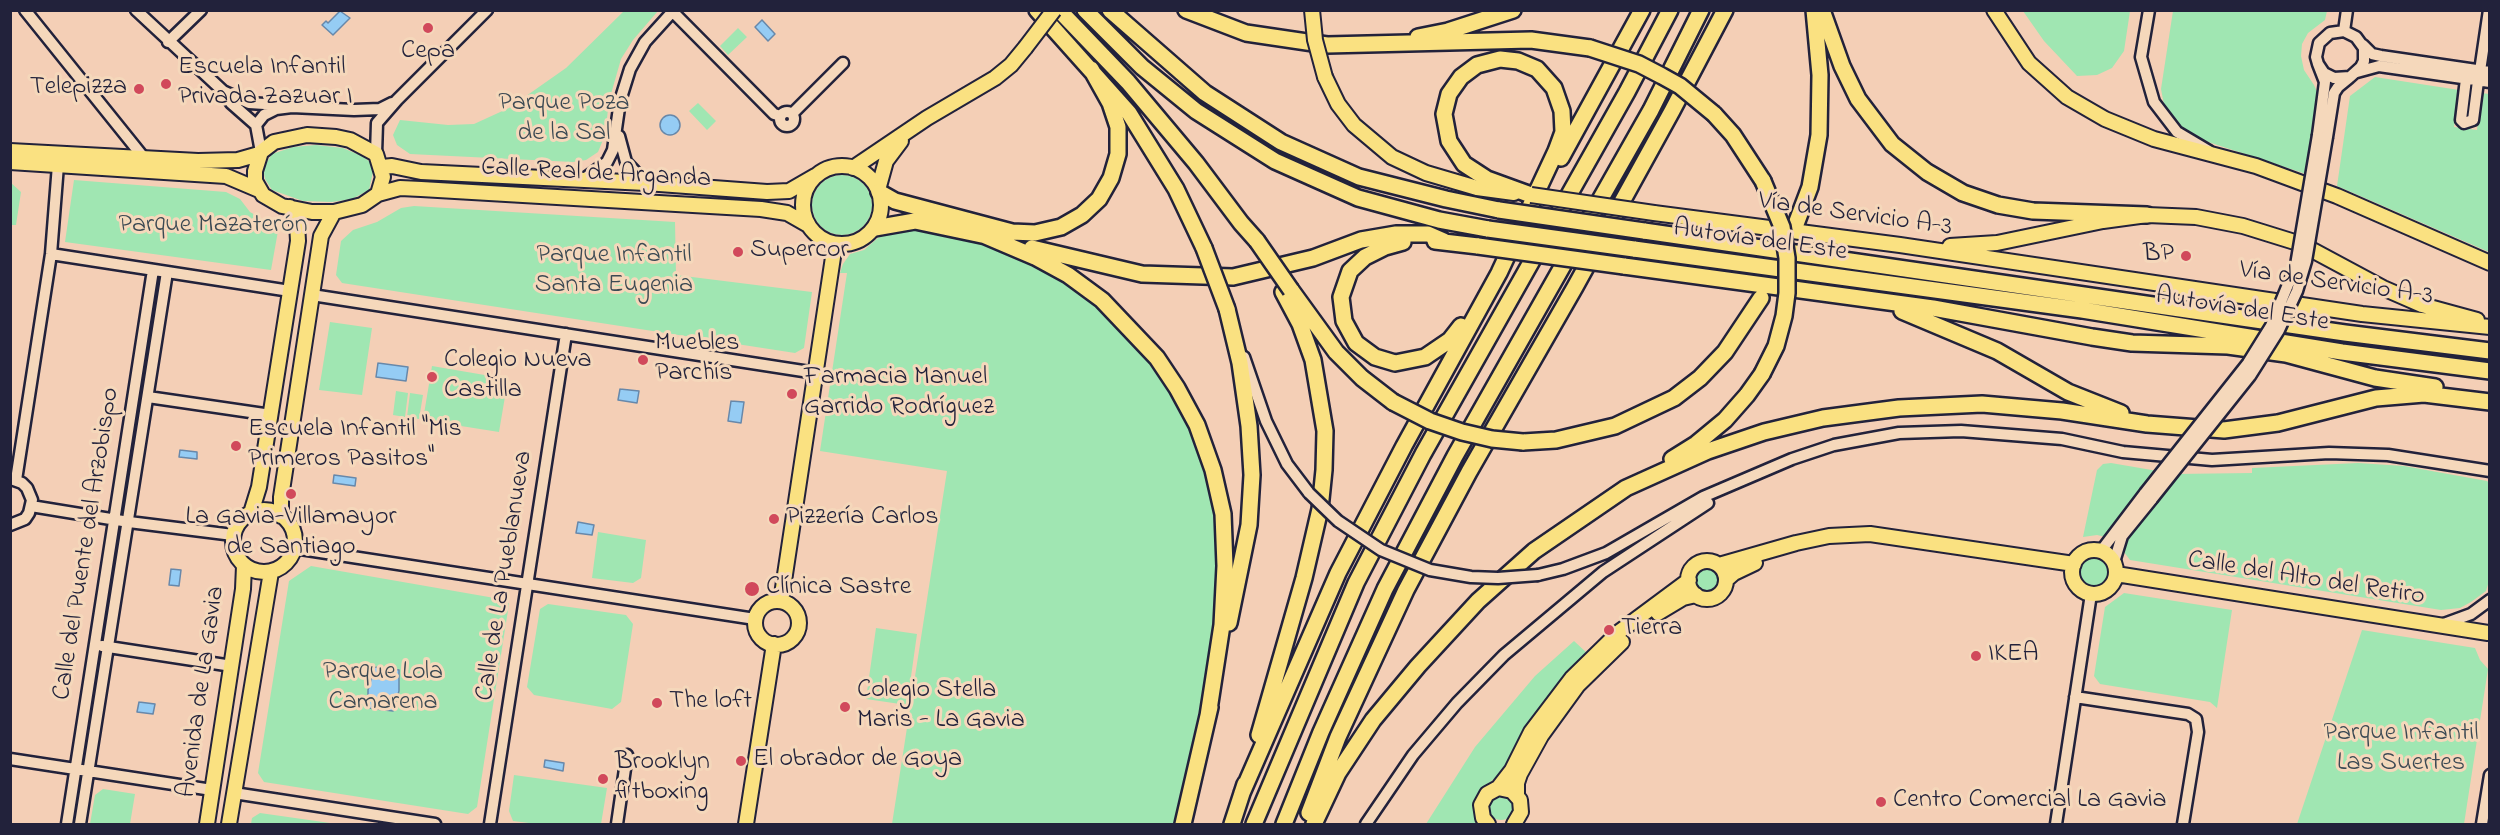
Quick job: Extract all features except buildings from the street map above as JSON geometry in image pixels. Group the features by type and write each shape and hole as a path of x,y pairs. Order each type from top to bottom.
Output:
{"highway":[{"path":"1037,10 1129,113 1176,189 1204,248 1227,309 1240,363 1249,426 1252,475 1249,525 1183,825"},
{"path":"1059,10 1128,82 1196,163 1241,223 1287,291 1336,352 1362,378 1393,402 1431,421 1492,439 1523,442 1556,440 1615,426 1674,398 1700,378 1725,352 1761,298"},
{"name":"Autovía del Este","path":"1085,10 1142,67 1196,111 1275,161 1358,198 1440,220 1488,229 2082,310 2342,352 2490,371"},
{"name":"Autovía del Este","path":"1110,10 1206,93 1281,142 1359,177 1499,210 2333,331 2490,351"},
{"path":"1186,10 1246,33 1328,45 1531,40 1590,48 1639,64 1680,86 1714,114 1733,135 1763,181 1782,227 1787,258 1787,293 1776,346 1748,395 1725,420 1696,444 1626,488 1534,551 1478,602 1425,658 1373,720 1344,764 1314,825"},
{"path":"1381,45 1448,31 1513,10"},
{"path":"1533,198 1608,76 1642,10"},
{"path":"1627,92 1664,10"},
{"path":"1254,825 1356,583 1423,454 1627,92 1670,10"},
{"path":"1284,825 1321,732 1385,589 1455,456 1651,110 1701,10"},
{"path":"1651,110 1718,10"},
{"path":"1305,825 1338,737 1406,590 1469,472 1672,111 1725,10"},
{"path":"1796,224 1810,187 1819,135 1820,75 1814,10"},
{"path":"1822,10 1842,66 1858,99 1892,144 1927,172 1963,193 1998,205 2033,211 2148,215"},
{"path":"1242,793 1338,573 1404,446 1499,273 1563,132 1562,111 1554,88 1537,69 1518,61 1500,59 1477,65 1461,77 1449,94 1444,114 1449,141 1464,164 1487,179 1533,198"},
{"path":"878,191 895,201 1012,232 1035,233 1060,227 1082,215 1099,199 1111,178 1118,154 1118,127 1110,103 1090,69"},
{"path":"875,228 915,221 981,234 1142,274 1233,277 1313,258 1361,240 1428,234 1444,241"},
{"path":"981,234 1035,257 1068,275 1102,300 1157,358 1178,388 1197,426 1213,470 1223,514 1226,567 1222,625 1208,716"},
{"path":"1499,273 1450,340 1425,357 1395,363 1375,357 1356,343 1344,321 1341,297 1350,271 1365,257 1385,247 1404,242 1444,241 1933,308 2102,339 2228,346 2286,354 2375,378 2490,395"},
{"path":"1232,825 1304,578 1320,509 1325,431 1313,360 1287,291"},
{"path":"1865,300 1912,314 1969,338 1997,351 2068,392 2146,424"},
{"path":"1626,488 1708,451 1764,432 1823,418 1899,408 1982,404 2062,411 2146,424 2224,430 2278,423 2376,398 2424,394 2490,402"}],"main road":[{"path":"853,168 927,118 995,78 1011,65 1054,10"},
{"name":"Vía de Servicio A-3","path":"1312,10 1315,40 1325,77 1338,104 1354,125 1392,157 1426,173 1477,188 1533,198 1900,245 2362,314 2490,326"},
{"path":"1994,10 2029,63 2067,97 2105,119 2154,139 2215,154 2337,196 2490,263"},
{"path":"878,191 886,161 911,130"},
{"path":"10,151 226,161 260,153 274,142 307,135 336,136 350,140 379,161 382,185 378,194 362,206 334,212 312,212 270,200 259,190 226,176 10,162"},
{"path":"259,190 255,181 255,171 260,153"},
{"name":"Calle Real de Arganda","path":"379,161 406,170 427,172 584,179 781,192 796,188 815,176"},
{"path":"837,166 853,168 866,175 878,191 883,206 881,217 875,228 863,239 849,244 835,244 817,235 808,225 803,204 809,184 815,176 837,166"},
{"name":"Calle Real de Arganda","path":"378,194 400,188 761,209 787,213 808,225"},
{"path":"250,513 272,511 281,516 293,530 294,548 290,559 271,572 261,573 244,566 233,546 233,535 255,504 271,415 299,236 290,207"},
{"path":"281,516 280,497 321,236 334,212"},
{"path":"1900,245 1972,246 2103,221 2148,215 2196,217 2243,226 2301,244 2383,288 2422,305 2490,326"},
{"path":"781,601 835,244"},
{"path":"1870,534 2073,568 1899,545 1853,542 1768,559 1747,566 1726,580 1723,589 1716,596 1705,598 1696,595 1692,591 1689,580 1692,570 1700,563 1710,561 1719,565 1830,536 1870,534"},
{"path":"2088,551 2101,551 2115,568 2108,589 2091,594 2078,586 2073,568 2082,554 2088,551"},
{"path":"1719,565 1726,580"},
{"name":"Avenida de La Gavia","path":"207,825 243,589 244,566"},
{"name":"Calle del Alto del Retiro","path":"2115,568 2489,635"},
{"name":"Avenida de La Gavia","path":"230,825 271,572"},
{"path":"1487,824 1481,812 1481,805 1487,794 1498,788 1512,770 1532,732 1572,678 1625,627 1689,580"},
{"path":"1514,825 1521,812 1517,783 1530,754 1578,685 1624,639 1683,598 1696,595"},
{"path":"781,601 794,609 799,622 797,630 788,641 774,644 761,638 757,632 755,619 762,606 781,601"},
{"path":"746,825 774,644"},
{"path":"1498,788 1517,795"}],"street":[{"path":"24,10 144,158"},
{"path":"136,10 256,125 260,153"},
{"path":"168,42 201,10"},
{"path":"379,161 377,123 487,10"},
{"path":"2149,10 2141,57 2154,102 2177,132 2215,154"},
{"path":"2344,31 2347,10"},
{"path":"2466,79 2461,120 2464,123 2473,120 2484,77 2489,10"},
{"path":"584,179 607,162 613,150 624,85 637,55 653,32 674,11 774,114 787,115 843,63"},
{"path":"2101,551 2250,376 2279,330 2297,291 2306,261 2323,136 2325,82 2318,64 2316,50 2319,43 2330,33 2344,31 2351,33 2372,54 2484,77"},
{"path":"2323,136 2334,93 2354,75 2364,61 2361,42"},
{"path":"2318,64 2324,73 2334,78 2354,75 2379,66 2466,79 2484,77"},
{"path":"223,91 249,103 292,107 380,109 397,100"},
{"path":"256,125 269,111 292,107"},
{"path":"354,110 365,114 377,123"},
{"path":"618,126 621,149 626,162 646,183"},
{"path":"10,525 25,519 32,500 27,488 13,480 51,254 58,165"},
{"path":"51,254 290,291"},
{"name":"Calle del Puente del Arzobispo","path":"67,825 153,270"},
{"name":"Calle del Puente del Arzobispo","path":"80,825 168,272"},
{"path":"312,295 816,373"},
{"path":"1227,309 1266,421 1287,464 1309,493 1338,521 1381,550 1430,570 1471,577 1498,578 1538,575 1563,569 1606,553 1703,497 1792,459 1834,446 1899,433 1961,431 2062,439 2123,452 2212,460 2329,453 2388,455 2490,471"},
{"name":"Calle de La Pueblanueva","path":"490,825 566,334"},
{"path":"148,397 271,415"},
{"path":"1366,825 1413,755 1457,703 1504,655 1604,572 1746,479"},
{"path":"2115,568 2122,536 2148,496"},
{"path":"31,507 233,535"},
{"path":"294,548 755,619"},
{"path":"2056,825 2091,594"},
{"path":"2441,625 2471,614 2490,600"},
{"path":"95,645 232,666"},
{"path":"2075,697 2188,714 2196,719 2198,732 2183,825"},
{"path":"617,825 627,755"},
{"path":"10,759 212,790"},
{"path":"2482,825 2490,775"},
{"path":"234,793 435,825"}],"green space":[{"name":"Parque Poza de la Sal","path":"624,11 658,11 633,40 621,59 609,101 605,135 598,152 586,160 573,162 410,154 397,145 393,135 400,120 448,125 474,124 509,108 566,68"},
{"path":"2023,11 2130,11 2124,51 2112,68 2097,75 2077,76 2044,41"},
{"path":"2173,11 2327,11 2325,20 2308,33 2302,44 2301,56 2304,70 2319,96 2306,174 2196,138 2178,126 2165,110 2161,89"},
{"path":"738,28 747,37 728,55 720,46"},
{"path":"2375,77 2459,90 2454,127 2477,130 2482,93 2489,94 2489,252 2337,186 2350,96"},
{"path":"698,103 716,121 707,130 689,111"},
{"path":"316,145 343,148 364,157 371,163 373,172 369,190 352,199 332,202 303,201 272,190 264,173 265,165 272,154 293,147"},
{"path":"842,175 859,180 867,188 872,205 867,222 859,230 842,235 825,230 817,222 812,205 817,188 825,180"},
{"name":"Parque Mazaterón","path":"74,180 226,192 240,199 250,212 274,226 278,231 271,270 65,242"},
{"path":"10,182 21,192 16,225 11,225"},
{"name":"Parque Infantil Santa Eugenia","path":"414,206 675,222 676,275 812,292 804,348 795,353 342,283 336,275 341,241 353,230 377,222 401,208"},
{"path":"900,225 990,243 1056,276 1094,305 1128,336 1159,375 1188,424 1206,470 1217,514 1219,564 1216,635 1174,824 892,824 947,471 820,451 847,273 840,273 843,264 850,254 864,250 887,230"},
{"path":"330,322 372,328 362,395 319,390"},
{"path":"432,366 508,379 499,432 423,420"},
{"path":"396,391 408,393 405,417 393,415"},
{"path":"410,393 423,395 419,419 407,417"},
{"path":"2111,463 2175,474 2252,473 2252,468 2358,463 2404,466 2487,481 2489,483 2489,581 2486,591 2460,608 2441,610 2130,560 2118,544 2110,538 2097,535 2083,537 2097,470 2103,464"},
{"path":"598,532 646,540 641,578 633,583 592,578"},
{"path":"2094,556 2105,561 2110,572 2105,583 2094,588 2083,583 2078,572 2083,561"},
{"name":"Parque Lola Camarena","path":"311,566 506,600 509,604 477,807 468,814 264,782 258,773 289,581"},
{"path":"1707,567 1715,571 1719,579 1715,587 1707,591 1699,587 1695,579 1699,571"},
{"path":"2124,593 2232,610 2217,708 2210,702 2100,684 2094,676 2105,607"},
{"path":"548,604 626,615 633,624 621,702 612,709 534,695 527,687 540,609"},
{"path":"876,628 917,634 907,705 866,699"},
{"name":"Parque Infantil Las Suertes","path":"2362,630 2475,648 2480,660 2488,669 2464,824 2297,824"},
{"path":"1574,641 1587,653 1562,680 1535,715 1501,773 1480,791 1473,807 1477,824 1426,824 1475,747 1535,676"},
{"path":"514,775 607,788 601,824 537,824 513,821 509,811"},
{"path":"103,789 135,794 130,824 90,824 95,795"},
{"path":"1501,796 1509,800 1513,808 1509,816 1501,820 1493,816 1489,808 1493,800"},
{"path":"260,813 337,824 251,824 252,818"}],"water":[{"path":"340,11 350,18 333,35 322,25 326,21 328,23"},
{"path":"762,20 775,34 768,41 755,27"},
{"path":"670,115 677,118 680,125 677,132 670,135 663,132 660,125 663,118"},
{"path":"378,363 408,367 406,381 376,377"},
{"path":"620,389 639,391 637,403 618,400"},
{"path":"731,401 744,402 741,423 728,421"},
{"path":"180,450 197,452 197,459 179,457"},
{"path":"334,475 356,478 355,486 333,483"},
{"path":"578,522 594,525 592,535 576,533"},
{"path":"171,569 181,570 179,586 169,585"},
{"path":"374,667 399,670 399,691 393,711 368,708 368,690"},
{"path":"139,702 155,704 153,714 137,712"},
{"path":"545,760 564,763 563,771 544,767"}],"place":[{"name":"Cepa","path":"428,28"},
{"name":"Escuela Infantil Privada Zazuar I","path":"166,84"},
{"name":"Telepizza","path":"139,89"},
{"name":"Supercor","path":"738,252"},
{"name":"BP","path":"2186,256"},
{"name":"Muebles Parchís","path":"643,360"},
{"name":"Colegio Nueva Castilla","path":"432,377"},
{"name":"Farmacia Manuel Garrido Rodríguez","path":"792,394"},
{"name":"Escuela Infantil \"Mis Primeros Pasitos\"","path":"236,446"},
{"name":"La Gavia-Villamayor de Santiago","path":"291,494"},
{"name":"Pizzería Carlos","path":"774,519"},
{"name":"Clínica Sastre","path":"752,589"},
{"name":"Tierra","path":"1609,630"},
{"name":"IKEA","path":"1976,656"},
{"name":"The loft","path":"657,703"},
{"name":"Colegio Stella Maris - La Gavia","path":"845,707"},
{"name":"El obrador de Goya","path":"741,761"},
{"name":"Brooklyn fitboxing","path":"603,779"},
{"name":"Centro Comercial La Gavia","path":"1881,802"}]}
